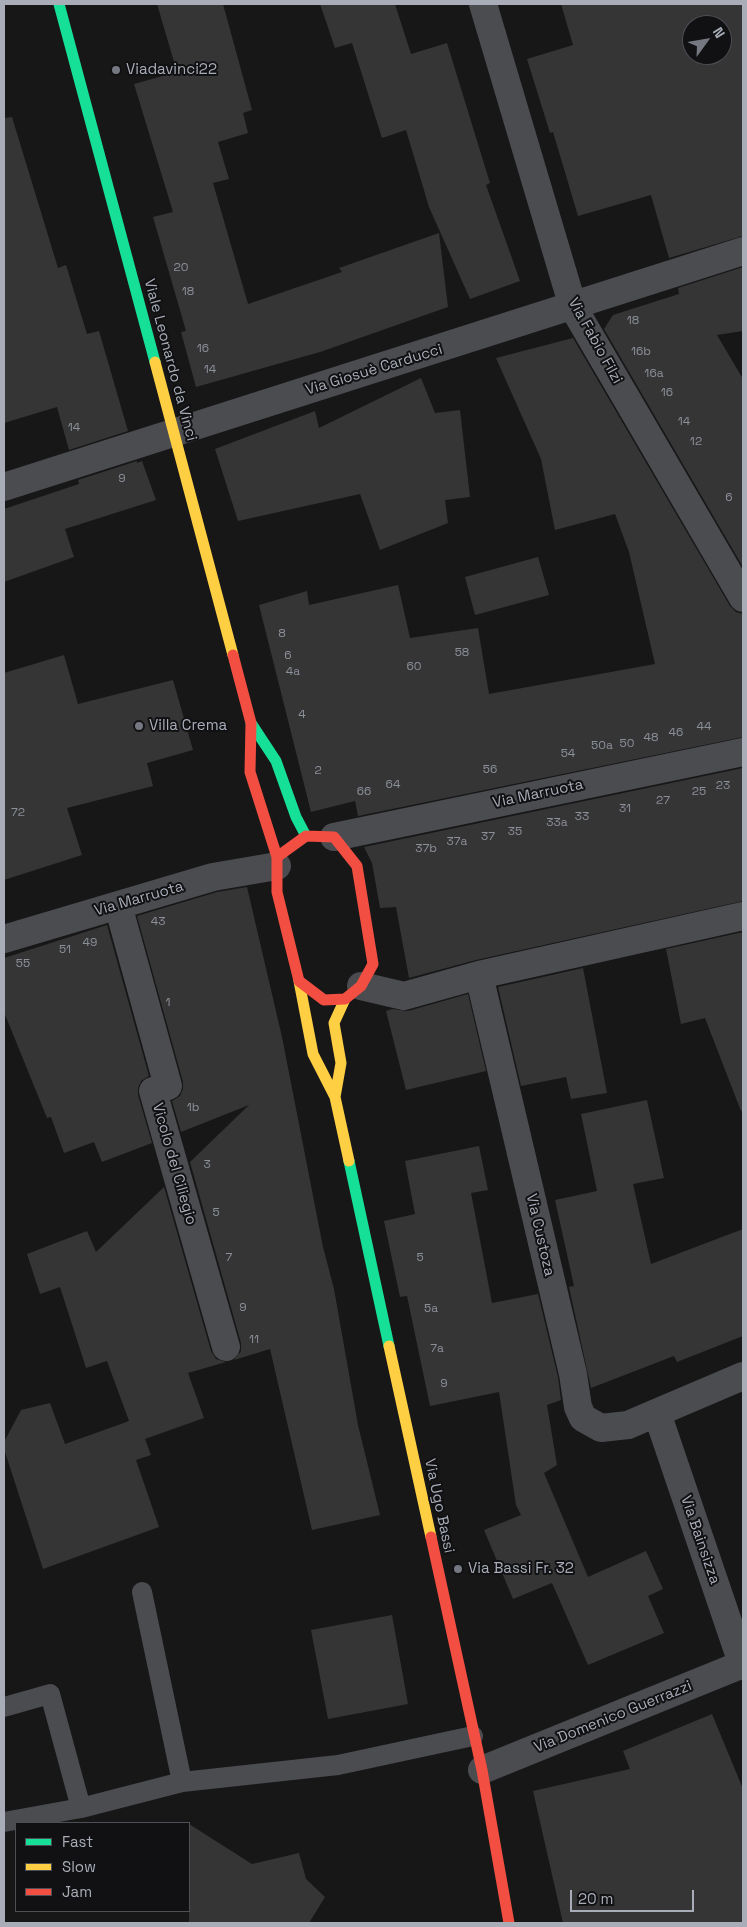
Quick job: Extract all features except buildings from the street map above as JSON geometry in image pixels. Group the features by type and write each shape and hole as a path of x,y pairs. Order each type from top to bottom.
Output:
{"main road":[{"name":"Viale Leonardo da Vinci","path":"59,4 251,723 250,772 277,861"},
{"name":"Viale Leonardo da Vinci","path":"251,723 276,761 296,817 306,836"},
{"name":"Via Marruota","path":"277,861 306,836 334,836"},
{"path":"277,861 277,892 299,980 324,1000 353,992 373,964 357,866 334,836"},
{"name":"Via Ugo Bassi","path":"299,980 313,1054 335,1097 473,1736 482,1770 510,1923"},
{"name":"Via Ugo Bassi","path":"335,1097 341,1063 334,1023 353,992"}],"street":[{"name":"Via Fabio Filzi","path":"483,4 573,307 743,598"},
{"name":"Via Giosuè Carducci","path":"4,487 743,252"},
{"name":"Via Marruota","path":"334,836 743,752"},
{"name":"Via Marruota","path":"4,939 213,877 277,861"},
{"name":"Vicolo del Ciliegio","path":"118,905 168,1086 153,1091 226,1347"},
{"path":"353,992 404,996 479,975 743,916"},
{"name":"Via Custoza","path":"479,975 573,1374 578,1407 583,1418 601,1428 628,1425 743,1376"},
{"name":"Via Bainsizza","path":"657,1413 743,1665"},
{"name":"Via Domenico Guerrazzi","path":"482,1770 743,1665"}],"lane":[{"path":"142,1592 182,1782"},
{"path":"4,1707 50,1694 81,1808"},
{"path":"4,1822 81,1808 182,1782 338,1765 473,1736"}],"traffic: fast":[{"path":"59,4 155,362"},
{"path":"251,723 276,761 296,817 306,836"},
{"path":"349,1161 389,1346"}],"traffic: slow":[{"path":"155,362 233,655"},
{"path":"299,981 313,1054 335,1097 349,1161"},
{"path":"335,1097 341,1063 334,1023 345,999"},
{"path":"389,1346 431,1537"}],"traffic: jam":[{"path":"233,655 251,723 250,772 277,857"},
{"path":"306,836 334,837 357,866 373,964 361,986 345,999 324,1000 299,981 277,892 277,857 306,836"},
{"path":"431,1537 482,1770 509,1923"}],"place":[{"name":"Viadavinci22","path":"116,70"},
{"name":"Villa Crema","path":"139,726"},
{"name":"Via Bassi Fr. 32","path":"458,1569"}]}
